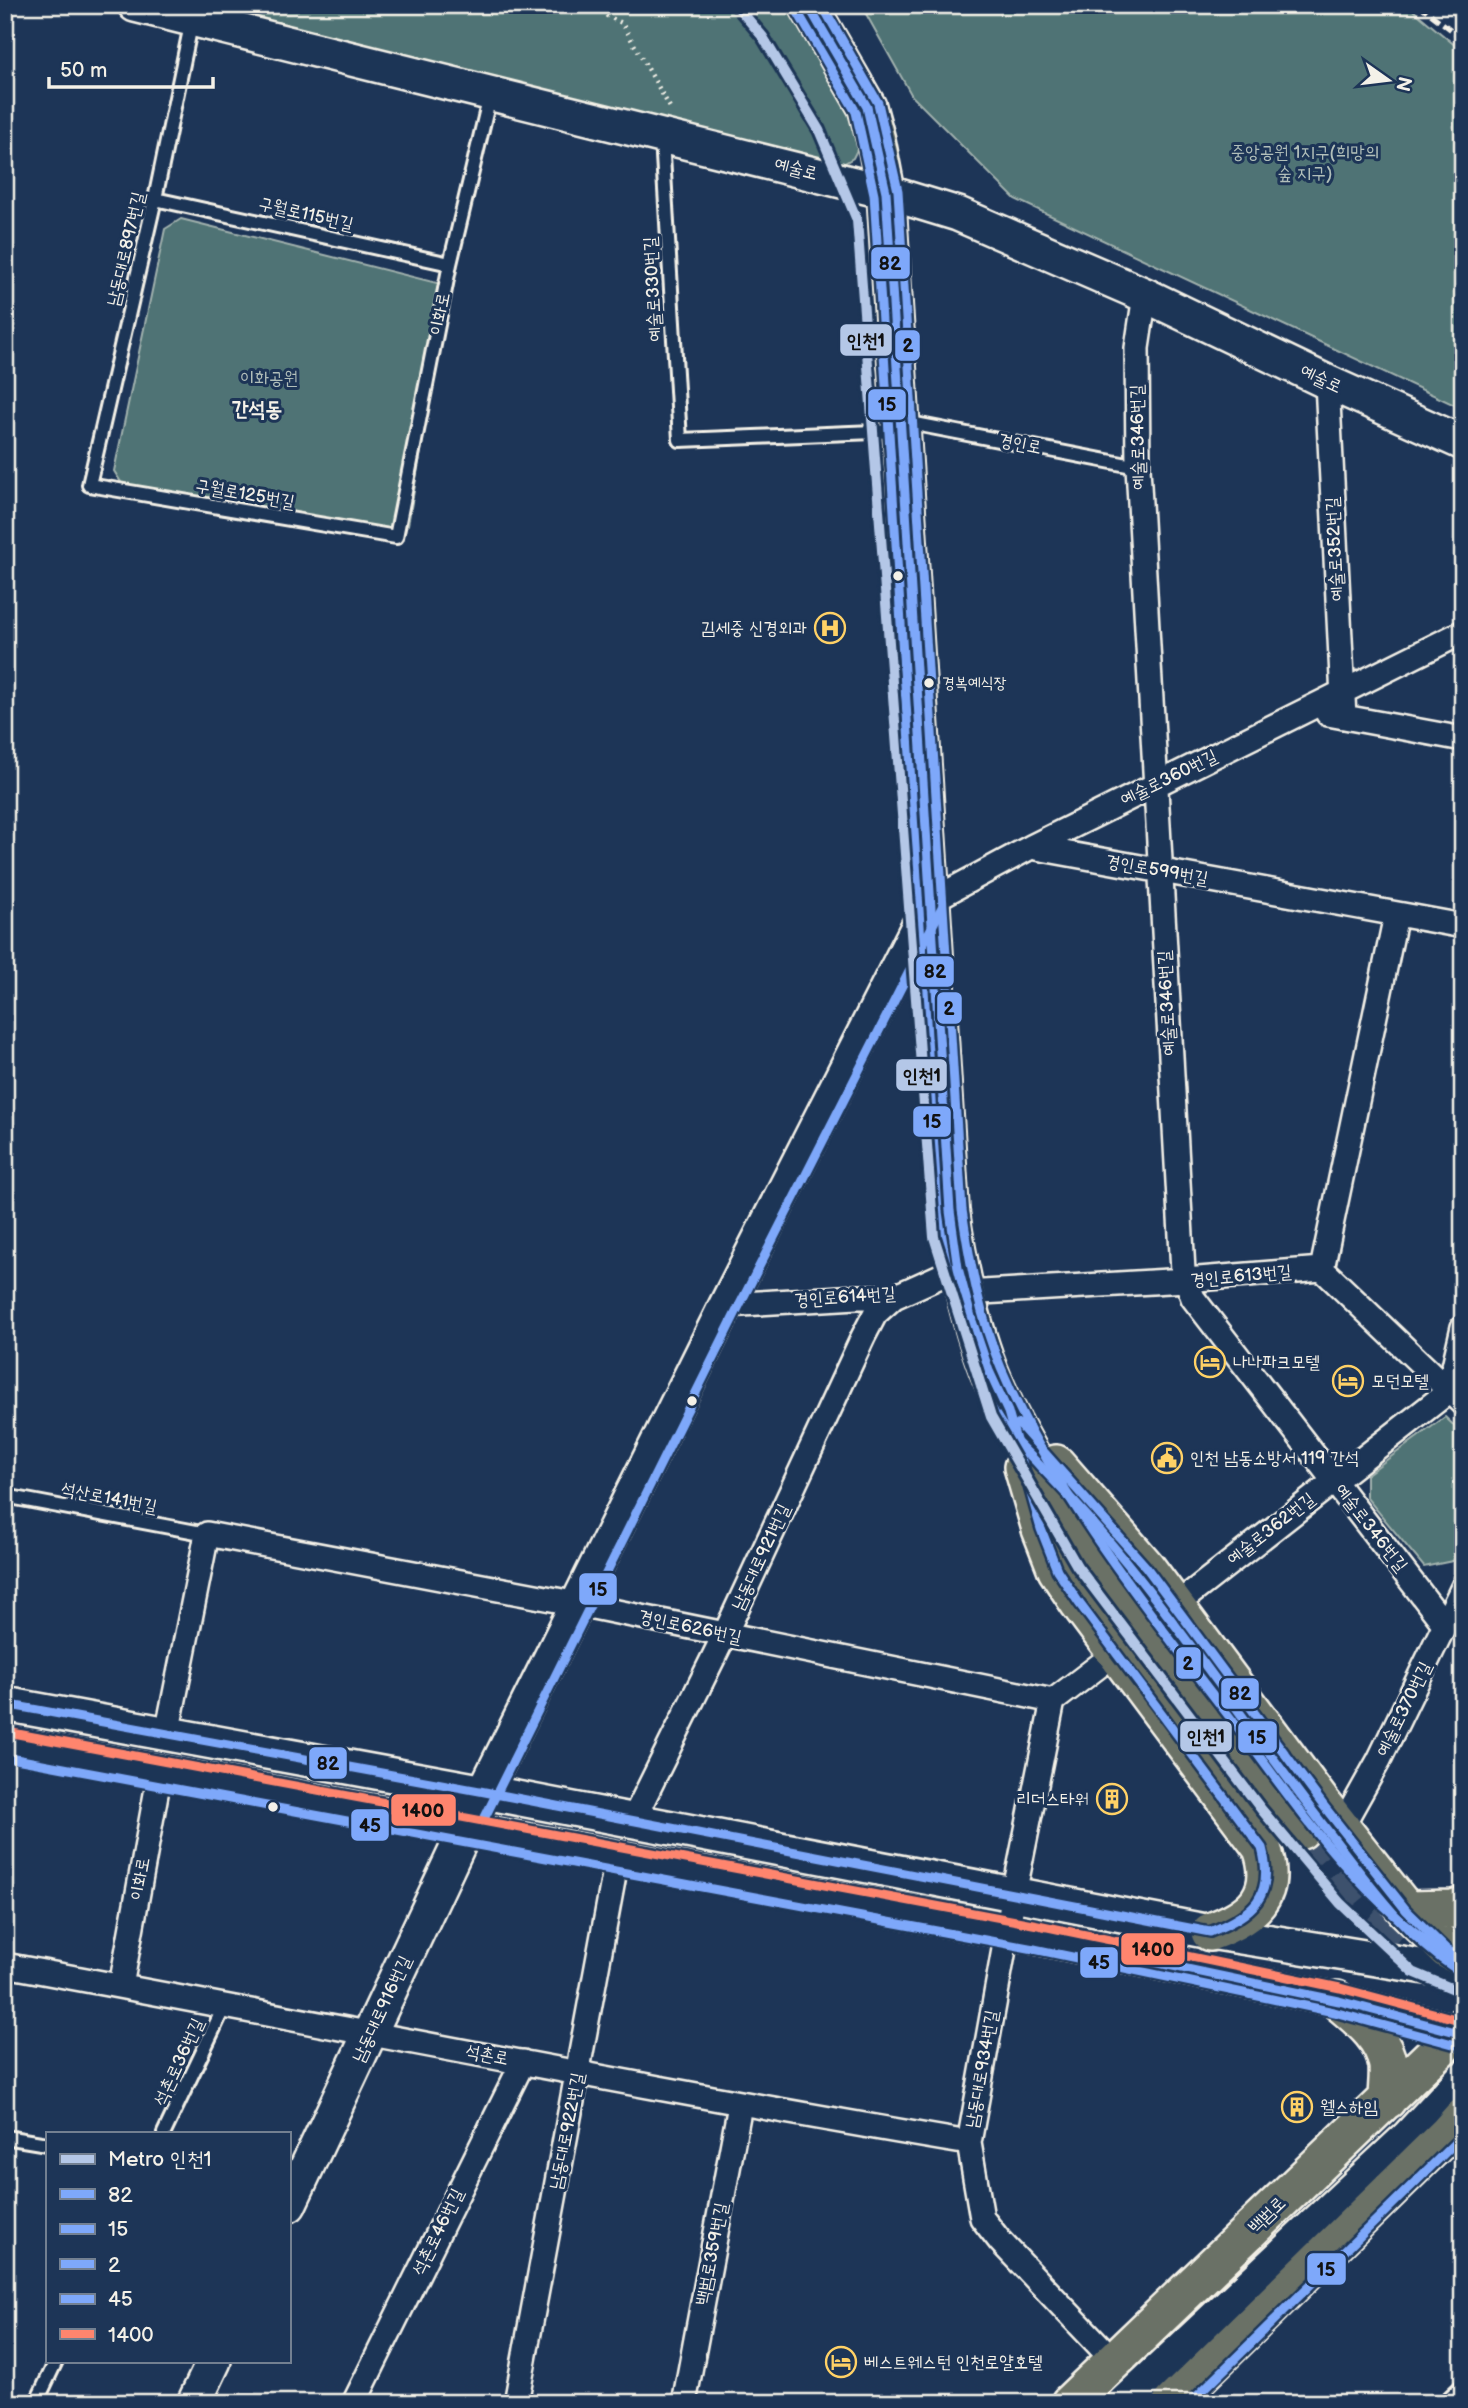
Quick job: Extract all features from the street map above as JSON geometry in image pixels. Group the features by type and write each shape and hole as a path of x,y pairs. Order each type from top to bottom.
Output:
{"main road":[{"path":"808,5 867,107 886,192 950,1211 962,1281 989,1371 1049,1487 1114,1586 1322,1821 1406,1910 1447,1950 1463,1959"},
{"name":"예술로","path":"165,11 886,192 958,214 1145,295 1463,443"},
{"name":"남동대로916번길","path":"290,2203 475,1811 930,901"},
{"path":"1008,1412 1102,1515 1176,1605 1324,1825 1314,1842 1296,1853 1278,1856 1262,1849"},
{"path":"1008,1412 1041,1529 1057,1570 1262,1849 1269,1868 1264,1893 1253,1910 1235,1922 1210,1932"},
{"path":"5,1704 167,1734 475,1811 617,1859 1007,1932 1337,2000 1461,2031"},
{"path":"5,1744 160,1772 475,1811 633,1820 1210,1932 1463,1973"},
{"path":"1406,1910 1453,1909 1463,1906"},
{"path":"1337,2000 1367,2026 1380,2043 1388,2065 1387,2100"},
{"name":"백범로","path":"1070,2403 1461,2031"},
{"path":"1124,2403 1409,2136 1463,2078"},
{"path":"1172,2403 1457,2126"},
{"path":"194,2403 214,2362"}],"street":[{"name":"예술로346번길","path":"1145,295 1136,348 1138,467 1183,1271 1193,1298 1445,1625"},
{"name":"예술로352번길","path":"1327,382 1344,717"},
{"name":"예술로360번길","path":"1031,847 1463,632"},
{"path":"1306,710 1463,739"},
{"path":"930,901 1031,847"},
{"name":"경인로599번길","path":"1031,847 1463,926"},
{"path":"1396,915 1322,1269 1455,1398"},
{"name":"경인로613번길","path":"962,1281 1186,1280 1322,1269"},
{"name":"경인로614번길","path":"726,1305 894,1297 962,1281"},
{"name":"남동대로921번길","path":"633,1820 725,1634 863,1337 875,1314 894,1297"},
{"path":"1455,1398 1452,1379 1463,1327"},
{"name":"예술로362번길","path":"1176,1605 1333,1480 1455,1398"},
{"path":"167,1734 206,1534"},
{"name":"경인로626번길","path":"206,1534 578,1604 1053,1701"},
{"name":"예술로370번길","path":"1322,1821 1379,1760 1463,1587"},
{"path":"1053,1701 1117,1652"},
{"name":"남동대로934번길","path":"1053,1701 1014,1894 969,2143 982,2218 1000,2241 1114,2361"},
{"name":"이화로","path":"121,1986 160,1772"},
{"name":"남동대로922번길","path":"516,2403 617,1859"},
{"name":"석촌로","path":"5,1965 371,2032 740,2105 969,2143"},
{"name":"석촌로46번길","path":"354,2403 523,2062"},
{"name":"백범로359번길","path":"684,2403 740,2105"}],"lane":[{"name":"남동대로897번길","path":"89,485 155,199 165,11"},
{"name":"이화로","path":"396,537 450,264 491,92"},
{"name":"예술로330번길","path":"676,139 680,440"},
{"name":"구월로115번길","path":"155,199 450,264"},
{"name":"경인로","path":"680,440 901,426 1138,467"},
{"name":"구월로125번길","path":"89,485 396,537"},
{"name":"석산로141번길","path":"5,1496 206,1534"},
{"name":"석촌로36번길","path":"164,2132 225,2005"},
{"path":"5,2137 46,2144"},
{"path":"36,2403 56,2362"},
{"path":"1444,2403 1463,2385"}],"path":[{"path":"592,5 598,6 607,16 622,23 676,139"}],"green space":[{"path":"135,5 804,5 867,107 861,142 853,158 838,167"},
{"name":"중앙공원 1지구(희망의 숲 지구)","path":"861,5 1407,5 1463,52 1463,409 1015,199 912,96"},
{"name":"이화공원","path":"181,219 441,284 448,297 408,525 392,535 124,487 114,471 165,229"},
{"path":"1445,1417 1463,1434 1463,1548 1457,1560 1424,1567 1366,1497 1366,1475"}],"tunnel":[{"path":"1301,1830 1362,1903 1428,1959 1458,1975"}],"railway":[{"path":"1419,5 1463,39"}],"metro line":[{"name":"인천1","path":"736,5 763,37 819,130 857,220 934,1237 991,1417 1077,1566 1261,1809 1340,1903 1413,1972 1463,1993"}],"transit line":[{"name":"82","path":"5,1704 485,1792 1210,1932 1249,1910 1263,1891 1265,1865 1262,1848 1057,1570 1041,1529 1008,1412 989,1371 972,1321 958,1268 950,1211 886,192 867,107 808,5"},
{"name":"2","path":"822,5 878,103 898,191 962,1210 972,1271 987,1330 1023,1416 1048,1462 1136,1594 1308,1822 1336,1855 1395,1915 1427,1942 1463,1964"},
{"name":"15","path":"797,11 856,112 874,194 938,1212 951,1290 973,1366 995,1414 1005,1429 1087,1516 1131,1568 1375,1892 1405,1926 1456,1969"},
{"name":"15","path":"485,1817 737,1310 942,907"},
{"name":"82","path":"1019,1424 1146,1567 1323,1805 1406,1910 1447,1950 1463,1959"},
{"name":"1400","path":"7,1732 1038,1925 1340,1988 1463,2021"},
{"name":"45","path":"5,1757 1034,1949 1334,2012 1460,2046"},
{"name":"82","path":"1130,1957 1339,2001 1463,2034"},
{"name":"15","path":"1190,2403 1463,2135"}],"place":[{"name":"김세중 신경외과","path":"830,628"},
{"name":"경복예식장","path":"929,683"},
{"name":"나나파크모텔","path":"1210,1362"},
{"name":"모던모텔","path":"1348,1381"},
{"name":"인천 남동소방서 119 간석","path":"1167,1458"},
{"name":"리더스타워","path":"1112,1799"},
{"name":"웰스하임","path":"1297,2107"},
{"name":"베스트웨스턴 인천로얄호텔","path":"841,2362"}],"district":[{"name":"간석동","path":"257,409"}]}
